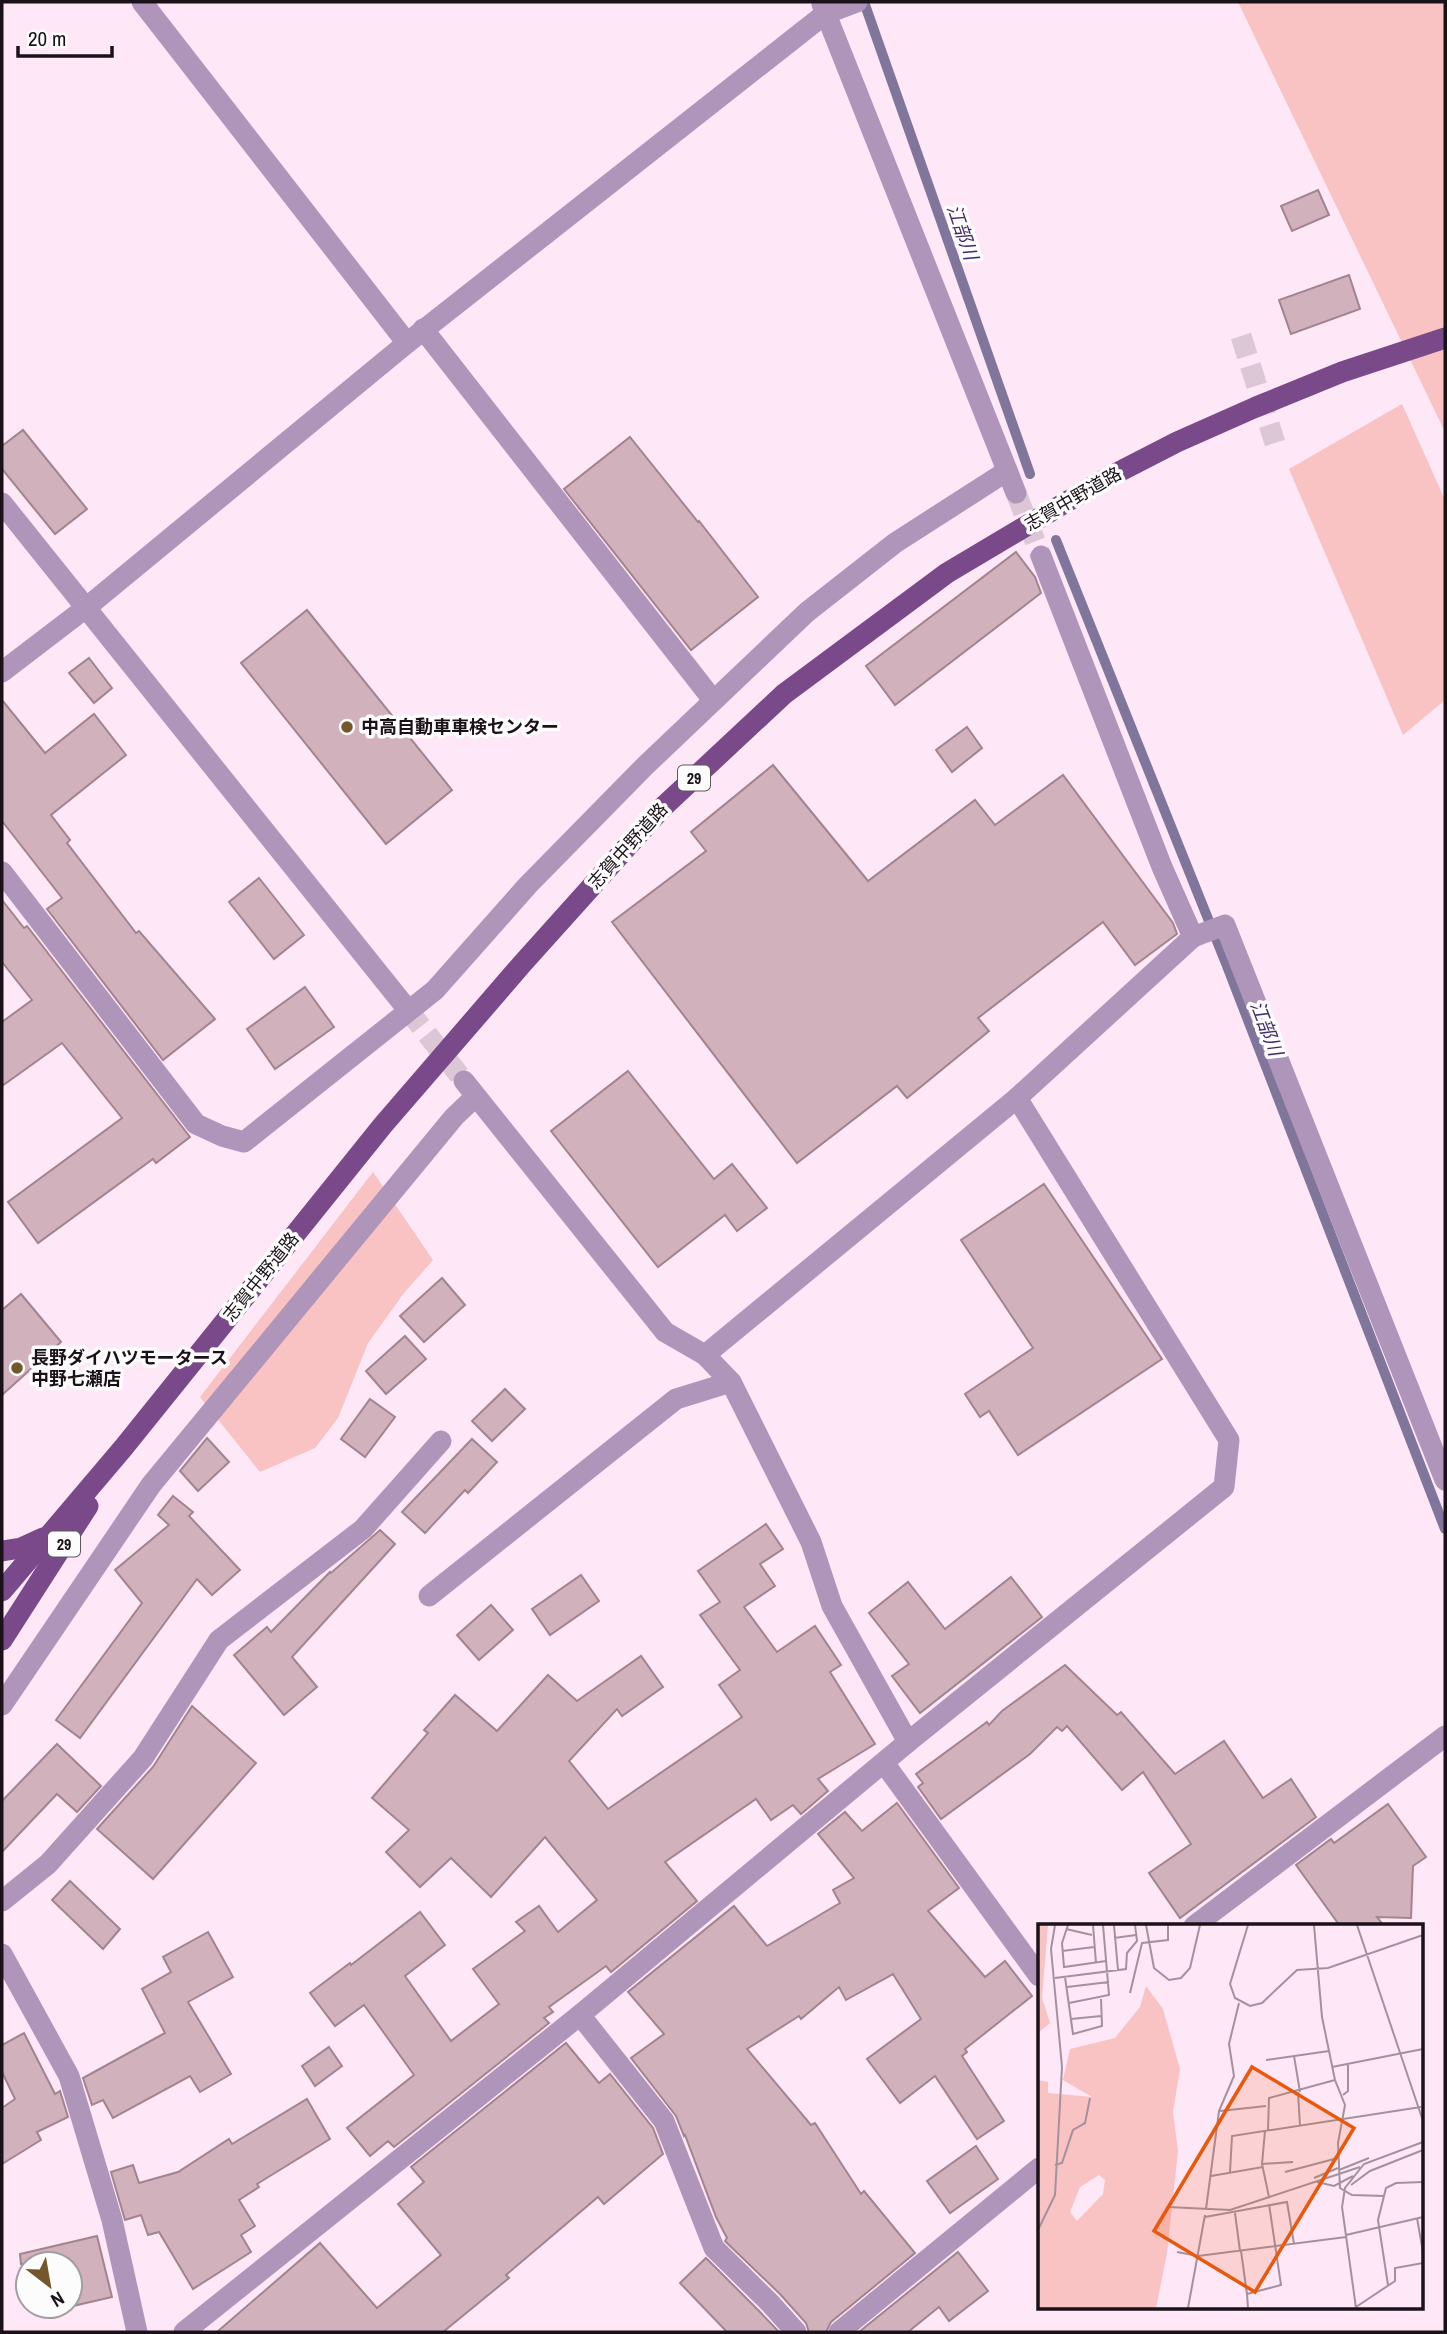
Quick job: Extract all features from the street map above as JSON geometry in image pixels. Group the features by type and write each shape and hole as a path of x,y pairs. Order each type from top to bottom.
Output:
{"main road":[{"name":"志賀中野道路","path":"2,1591 124,1447 383,1125 504,984 663,807 784,694 947,573 1105,479 1256,407 1342,372 1445,338"},
{"name":"29","path":"2,1640 124,1447"},
{"name":"29","path":"2,1551 21,1548 49,1535"}],"street":[{"path":"142,2 713,700"},
{"path":"2,672 87,607 415,336 823,8 857,2"},
{"path":"823,8 1016,493"},
{"path":"2,872 197,1124 222,1136 244,1142 435,990 528,885 713,700 807,612 895,543 1007,471"},
{"path":"2,503 408,1010"},
{"path":"1041,556 1162,867 1194,937"},
{"path":"705,1355 1017,1098 1194,937 1226,925 1445,1480"},
{"path":"2,1705 151,1485 454,1117 469,1089 665,1332 705,1355 732,1382 811,1542 831,1606 908,1742"},
{"path":"184,2332 580,2015 908,1742 1224,1487 1229,1440 1017,1098"},
{"path":"429,1596 676,1399 732,1382"},
{"path":"2,1901 48,1864 143,1758 219,1640 363,1530 442,1441"},
{"path":"1197,1924 1445,1736"},
{"path":"884,1763 1038,1975"},
{"path":"2,1954 69,2076 112,2220 137,2332"},
{"path":"580,2015 664,2121 714,2248 796,2332"},
{"path":"839,2332 1038,2169"}],"shaded area":[{"path":"1238,2 1445,2 1445,432"},
{"path":"1402,404 1445,500 1445,700 1403,735 1289,469"},
{"path":"373,1172 433,1260 404,1293 368,1343 338,1418 315,1448 260,1472 200,1397"}],"building":[{"path":"1318,190 1329,215 1292,231 1281,206"},
{"path":"1349,275 1360,309 1291,334 1279,300"},
{"path":"23,430 87,509 55,534 2,469 2,446"},
{"path":"630,437 758,597 691,650 564,489"},
{"path":"1016,552 1035,577 1041,593 895,705 866,666"},
{"name":"中高自動車車検センター","path":"307,610 452,790 386,844 241,663"},
{"path":"89,658 112,688 94,703 69,673"},
{"path":"2,700 45,753 94,714 126,755 51,815 70,840 67,843 136,933 139,931 215,1019 163,1060 47,909 62,898 2,821"},
{"path":"967,727 982,748 952,772 936,750"},
{"path":"773,765 868,881 975,800 995,825 1063,775 1173,923 1177,934 1135,965 1103,922 978,1018 989,1031 907,1098 897,1086 797,1163 612,922 706,851 691,832"},
{"path":"259,878 304,935 274,959 229,902"},
{"path":"2,900 24,928 27,926 190,1137 156,1163 153,1159 38,1243 8,1202 122,1118 62,1043 2,1086 2,1022 32,1000 2,962"},
{"path":"305,987 334,1027 275,1069 247,1029"},
{"path":"628,1071 714,1179 732,1164 767,1208 737,1231 725,1215 658,1267 551,1131"},
{"path":"1044,1184 1162,1359 1018,1455 989,1411 980,1417 965,1394 1033,1348 961,1240"},
{"path":"442,1278 465,1305 424,1342 400,1316"},
{"name":"長野ダイハツモータース 中野七瀬店","path":"21,1294 61,1342 2,1395 2,1310"},
{"path":"405,1336 426,1359 386,1394 366,1371"},
{"path":"505,1389 525,1409 492,1441 472,1421"},
{"path":"370,1399 395,1417 365,1457 341,1439"},
{"path":"207,1438 229,1462 198,1491 180,1471"},
{"path":"472,1439 497,1462 468,1493 465,1490 425,1533 402,1512"},
{"path":"173,1496 193,1512 189,1516 240,1570 212,1595 197,1579 80,1738 56,1720 142,1603 115,1570 169,1525 158,1515"},
{"path":"766,1524 783,1549 760,1564 775,1586 744,1607 777,1652 815,1626 841,1665 830,1672 875,1744 818,1779 828,1791 801,1814 793,1805 771,1820 756,1799 665,1862 697,1901 611,1972 606,1966 549,2007 553,2012 544,2018 549,2023 394,2147 388,2141 370,2156 347,2128 414,2075 364,2005 335,2026 310,1993 420,1912 445,1945 405,1976 451,2041 499,2004 473,1969 525,1931 516,1922 539,1906 558,1932 597,1900 545,1837 491,1897 451,1858 420,1887 386,1852 409,1830 372,1798 428,1733 424,1730 455,1695 497,1731 548,1675 577,1701 641,1656 663,1687 622,1716 617,1709 569,1761 608,1809 742,1717 719,1685 740,1670 700,1615 720,1602 698,1571"},
{"path":"380,1530 395,1544 292,1657 317,1687 284,1715 234,1655 267,1627 271,1632 330,1572"},
{"path":"581,1575 599,1601 550,1635 532,1609"},
{"path":"1011,1577 1042,1617 920,1713 892,1676 909,1664 869,1613 908,1582 945,1629"},
{"path":"491,1605 513,1630 479,1660 457,1635"},
{"path":"1065,1665 1117,1715 1121,1712 1175,1774 1224,1741 1263,1798 1291,1779 1316,1817 1180,1918 1149,1873 1191,1844 1143,1772 1122,1790 1067,1726 1062,1731 1057,1727 1030,1754 941,1819 918,1787 923,1783 916,1774 987,1722 989,1725 1002,1711"},
{"path":"192,1706 256,1763 153,1879 97,1829 153,1767"},
{"path":"57,1744 101,1786 77,1812 57,1794 2,1852 2,1801"},
{"path":"897,1803 959,1888 928,1911 985,1977 1005,1961 1032,1996 965,2049 967,2052 962,2056 1004,2121 977,2139 935,2076 900,2103 867,2059 921,2019 893,1974 846,2000 839,1987 801,2019 799,2016 747,2049 811,2125 815,2123 861,2194 864,2191 915,2253 831,2322 826,2332 809,2332 806,2323 780,2294 725,2241 727,2238 676,2116 631,2058 664,2034 628,1992 734,1906 767,1946 840,1903 833,1890 854,1878 818,1834 845,1812 862,1831"},
{"path":"1388,1804 1426,1857 1413,1866 1411,1918 1377,1917 1382,1924 1339,1924 1296,1865 1331,1839 1334,1843"},
{"path":"70,1881 120,1929 103,1949 52,1900"},
{"path":"208,1932 233,1977 188,2002 231,2074 200,2092 190,2076 113,2118 103,2100 92,2105 83,2078 165,2033 142,1989 171,1972 163,1957"},
{"path":"24,2033 55,2094 60,2091 68,2117 37,2132 41,2140 2,2164 2,2108 15,2099 2,2072 2,2045"},
{"path":"566,2043 599,2083 610,2074 653,2128 663,2154 604,2204 598,2197 506,2275 509,2278 443,2332 217,2332 320,2243 377,2308 441,2255 398,2204 424,2182 411,2167"},
{"path":"329,2047 342,2066 315,2086 302,2066"},
{"path":"307,2099 330,2139 257,2184 259,2187 239,2200 255,2226 241,2235 251,2252 193,2289 159,2232 148,2235 141,2215 125,2220 111,2172 133,2165 139,2183 178,2172 229,2139 232,2144"},
{"path":"976,2146 998,2179 950,2213 927,2181"},
{"path":"97,2236 112,2297 84,2303 84,2250 37,2250"},
{"path":"958,2252 988,2291 949,2321 939,2307 908,2332 859,2332"},
{"path":"706,2258 779,2332 727,2332 680,2283"}],"waterway":[{"name":"江部川","path":"864,2 1030,474"},
{"name":"江部川","path":"1056,540 1227,966 1445,1529"}],"tunnel":[{"path":"1241,336 1275,443"},
{"path":"1016,493 1041,556"},
{"path":"408,1010 464,1081"}],"place":[{"name":"中高自動車車検センター","path":"347,727"},
{"name":"長野ダイハツモータース 中野七瀬店","path":"17,1368"}]}
